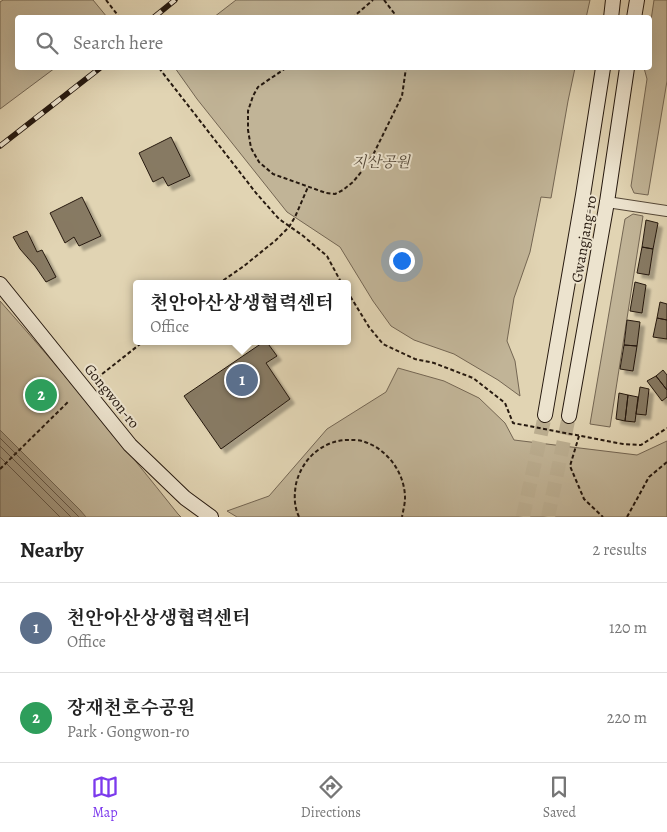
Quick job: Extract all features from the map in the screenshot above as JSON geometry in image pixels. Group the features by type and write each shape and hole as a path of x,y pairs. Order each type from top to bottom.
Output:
{"main road":[{"path":"611,15 613,0"},
{"path":"634,15 637,0"},
{"name":"Gwangjang-ro","path":"545,415 603,70"},
{"name":"Gwangjang-ro","path":"569,416 608,202 627,70"},
{"name":"Gongwon-ro","path":"0,284 130,445 185,498 210,517"}],"street":[{"path":"608,202 667,211"}],"path":[{"path":"106,0 118,15"},
{"path":"356,15 373,0"},
{"path":"384,0 395,15"},
{"path":"161,70 256,193 279,219 327,256 340,280"},
{"path":"283,70 258,87 253,96 248,110 248,130 251,148 259,162 273,174 326,193 335,194 353,182 373,155 402,96 406,70"},
{"path":"224,280 276,240 289,226 308,187"},
{"path":"351,297 383,344 415,359 473,378 505,403 513,423 623,444 641,445 667,428"},
{"path":"97,378 139,345"},
{"path":"0,469 68,402"},
{"path":"579,436 570,466 584,499 603,517"},
{"path":"299,517 294,495 298,476 307,460 323,446 341,440 362,441 380,449 394,463 403,480 405,499 402,517"},
{"path":"626,517 649,477 667,462"}],"green space":[{"path":"3,0 93,0 105,15 15,15 15,70 52,70 0,109 0,2"},
{"path":"236,0 590,0 587,15 217,15"},
{"path":"654,0 667,0 667,81 648,195 634,193 631,186 647,79 645,70 652,70 652,15"},
{"name":"지산공원","path":"176,70 575,70 551,198 541,197 530,252 514,298 507,341 515,361 520,396 498,380 454,354 414,340 391,326 373,301 340,247 287,212 197,99"},
{"path":"633,214 643,216 610,427 590,424 625,219"},
{"path":"0,301 90,406 181,517 0,517"},
{"path":"398,368 444,381 479,398 505,423 514,440 637,455 667,441 667,517 237,517 227,511 269,496 327,429 386,392"}],"water":[{"path":"0,430 80,510 86,517 0,517"}],"building":[{"path":"171,137 190,176 168,186 163,177 153,182 139,153"},
{"path":"82,197 101,236 79,246 74,237 65,243 50,213"},
{"path":"646,220 658,223 653,249 642,247"},
{"path":"27,231 37,252 42,250 56,277 46,282 13,237"},
{"path":"642,247 653,249 649,275 637,273"},
{"path":"635,282 646,285 642,313 630,311"},
{"path":"660,302 667,304 667,320 657,318"},
{"path":"657,318 667,320 667,339 653,337"},
{"path":"627,320 640,322 637,346 624,345"},
{"path":"259,345 269,345 277,356 266,363 290,399 221,449 184,396"},
{"path":"624,345 637,346 633,371 620,369"},
{"path":"663,370 667,375 667,390 656,376"},
{"path":"656,376 667,390 667,397 662,401 647,381"},
{"path":"640,387 649,389 646,415 636,414"},
{"path":"619,393 628,395 625,421 616,419"},
{"path":"628,395 638,397 635,422 625,421"}],"tunnel":[{"path":"523,517 545,415"},
{"path":"548,517 569,416"}],"railway":[{"path":"157,15 175,0"},
{"path":"0,146 97,70"}],"place":[{"name":"천안아산상생협력센터","path":"242,380"},
{"name":"장재천호수공원","path":"41,395"}]}
